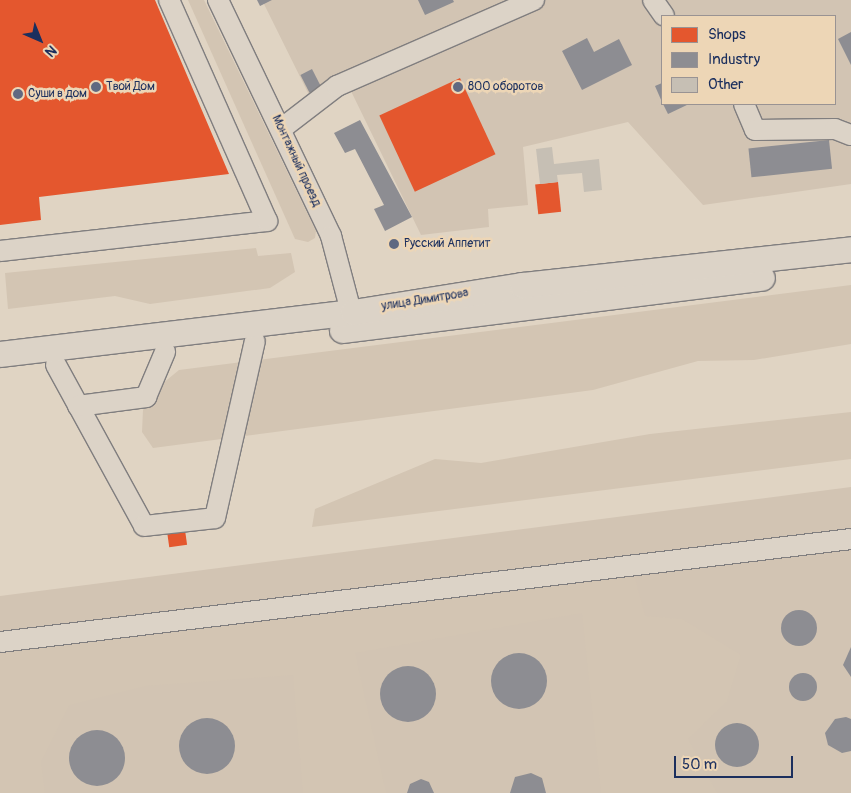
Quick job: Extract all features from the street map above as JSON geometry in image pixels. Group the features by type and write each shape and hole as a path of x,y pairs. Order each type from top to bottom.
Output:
{"main road":[{"name":"улица Димитрова","path":"0,372 255,341 522,285 851,250"},
{"name":"улица Димитрова","path":"0,354 354,320 851,266"}],"street":[{"path":"0,251 267,220 169,0"},
{"name":"Монтажный проезд","path":"218,0 331,236 354,320"},
{"path":"281,129 305,106 337,86 534,0"},
{"path":"653,0 663,15"},
{"path":"744,105 755,130 835,128 851,135"},
{"path":"56,365 144,526 215,518 255,341"},
{"path":"78,406 146,397 165,352"},
{"path":"0,642 851,539"}],"shaded area":[{"path":"188,0 204,0 316,231 315,238 308,242 295,239"},
{"path":"262,0 851,0 851,184 703,205 628,122 523,147 528,205 488,209 489,227 421,235 350,89 316,109"},
{"path":"256,248 258,256 291,253 295,272 270,288 150,304 115,296 8,309 5,273"},
{"path":"851,285 851,344 754,360 698,361 593,390 153,448 142,432 143,410 162,384 179,370"},
{"path":"851,412 851,459 312,527 315,509 435,459 481,463 650,434"},
{"path":"851,487 851,793 0,793 0,596"},
{"path":"633,571 645,616 682,619 741,655 727,701 688,739 717,793 601,793 582,613 355,653 386,793 303,793 293,675 145,686 69,705 41,762 45,793 0,793 0,650"}],"building: Shops":[{"name":"Твой Дом","path":"0,0 155,0 229,174 39,197 41,220 0,225"},
{"path":"460,78 495,154 415,192 379,116"},
{"path":"558,182 561,212 538,214 535,184"},
{"path":"185,530 187,545 169,547 167,533"}],"building: Industry":[{"path":"257,0 272,0 260,6"},
{"path":"418,0 453,0 454,2 425,15"},
{"path":"851,32 851,65 838,39"},
{"path":"587,38 594,52 619,39 632,65 582,90 562,51"},
{"path":"312,69 321,87 309,93 300,75"},
{"path":"661,83 661,100 655,86"},
{"path":"664,105 687,105 668,114"},
{"path":"360,120 412,217 385,231 374,209 384,205 355,149 345,153 334,133"},
{"path":"829,140 832,169 751,177 748,148"},
{"path":"799,610 811,616 817,628 811,640 799,646 787,640 781,628 787,616"},
{"path":"851,647 851,677 843,665"},
{"path":"519,653 530,655 539,661 545,670 547,681 545,692 539,701 530,707 519,709 508,707 499,701 493,692 491,681 493,670 499,661 508,655"},
{"path":"408,666 419,668 428,674 434,683 436,694 434,705 428,714 419,720 408,722 397,720 388,714 382,705 380,694 382,683 388,674 397,668"},
{"path":"803,673 813,677 817,687 813,697 803,701 793,697 789,687 793,677"},
{"path":"846,717 851,719 851,751 842,753 828,745 825,733 835,719"},
{"path":"207,718 218,720 227,726 233,735 235,746 233,757 227,766 218,772 207,774 196,772 187,766 181,757 179,746 181,735 187,726 196,720"},
{"path":"741,723 753,729 758,736 758,754 753,761 746,766 733,767 725,764 718,757 715,741 718,733 725,726"},
{"path":"97,730 108,732 117,738 123,747 125,758 123,769 117,778 108,784 97,786 86,784 77,778 71,769 69,758 71,747 77,738 86,732"},
{"path":"531,773 542,778 546,793 510,793 515,777"},
{"path":"421,779 429,782 434,793 407,793 410,784"}],"building: Other":[{"path":"552,147 554,164 599,159 602,190 584,192 582,173 557,175 558,182 540,184 536,149"}],"place":[{"name":"Твой Дом","path":"96,87"},
{"name":"800 оборотов","path":"458,87"},
{"name":"Суши в дом","path":"18,94"},
{"name":"Русский Аппетит","path":"394,244"}]}
